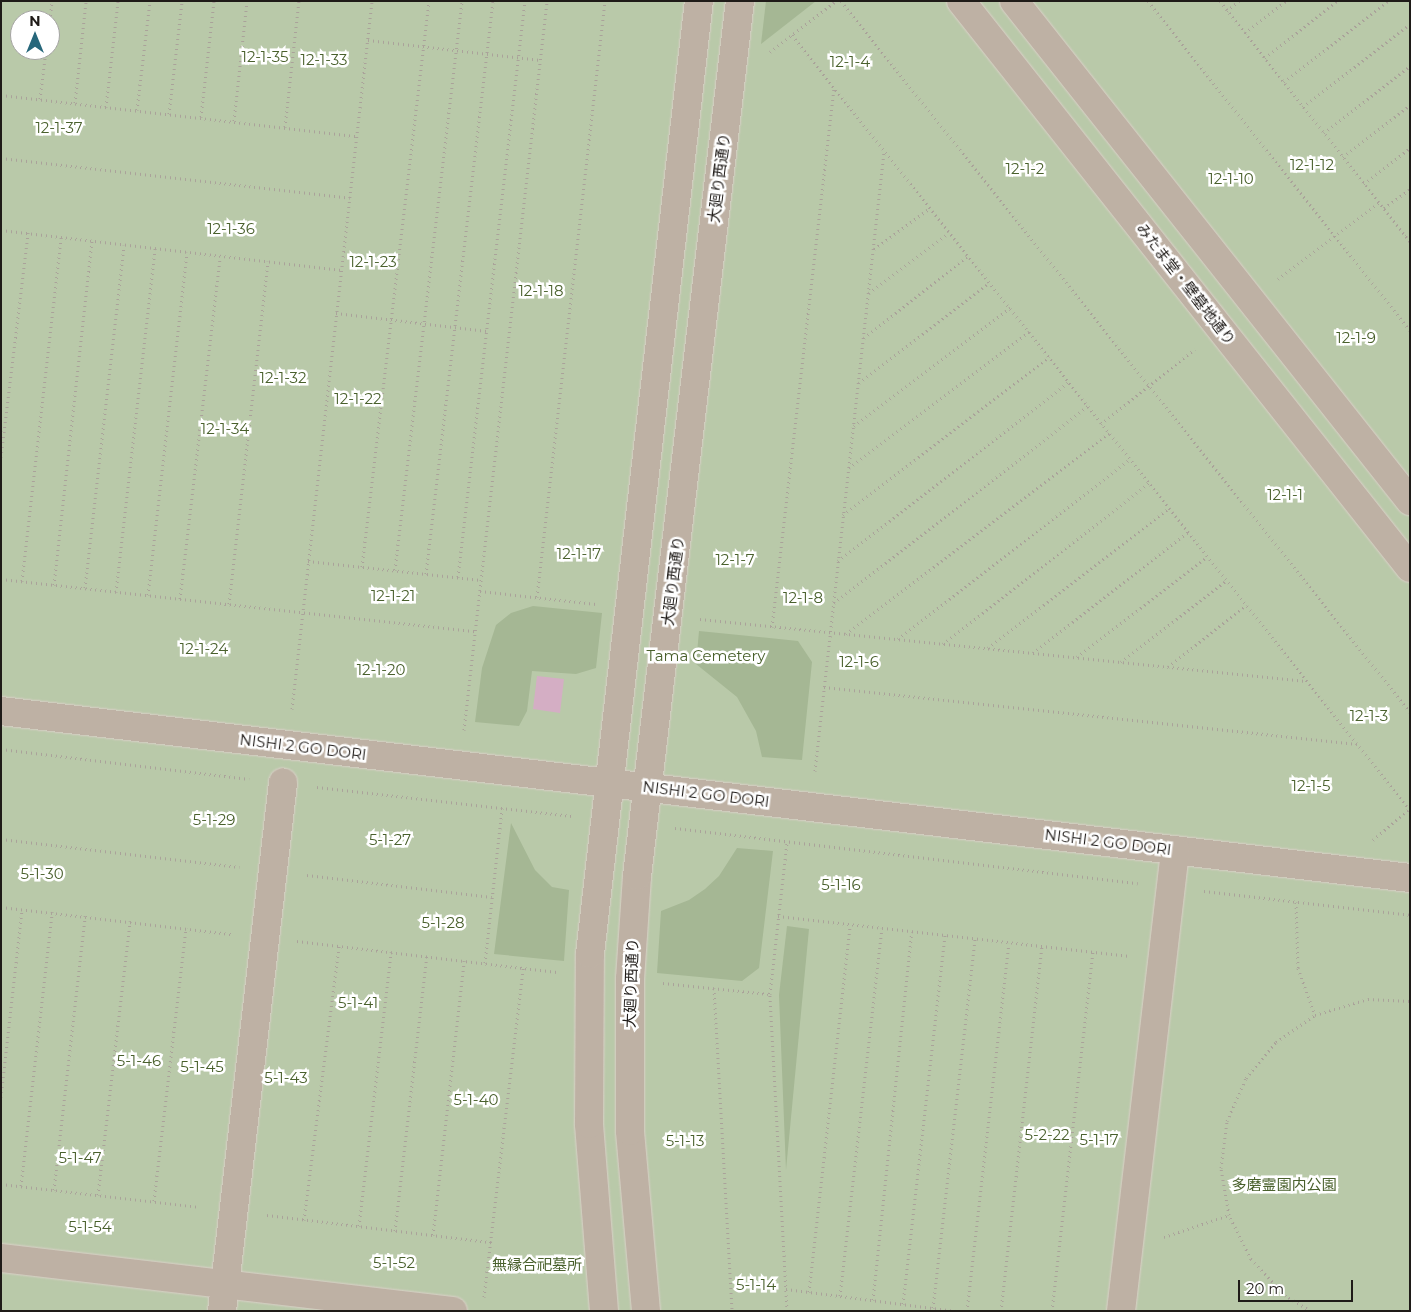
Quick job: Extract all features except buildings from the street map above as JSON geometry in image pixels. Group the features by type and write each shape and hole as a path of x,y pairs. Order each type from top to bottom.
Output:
{"lane":[{"path":"604,1311 589,1124 590,976 608,783 699,1"},
{"name":"大廻り西通り","path":"646,1311 637,1227 630,1131 642,981 646,787 740,1"},
{"name":"みたま堂・壁墓地通り","path":"961,1 1205,309 1406,555"},
{"path":"1014,1 1410,501"},
{"path":"1008,61 1041,35"},
{"path":"686,105 727,110"},
{"path":"1205,309 1238,284"},
{"path":"653,392 694,398"},
{"name":"NISHI 2 GO DORI","path":"1,711 1410,878"},
{"path":"222,1311 284,783"},
{"path":"1121,1311 1175,850"},
{"path":"590,976 642,981"},
{"path":"596,1230 637,1227"},
{"path":"1,1258 453,1311"}],"path":[{"path":"75,103 86,1"},
{"path":"106,107 118,1"},
{"path":"137,110 150,1"},
{"path":"169,114 182,1"},
{"path":"201,118 214,1"},
{"path":"234,121 248,1"},
{"path":"285,127 299,1"},
{"path":"292,709 372,1"},
{"path":"362,567 429,1"},
{"path":"395,570 462,1"},
{"path":"426,574 493,1"},
{"path":"458,577 525,1"},
{"path":"464,730 547,1"},
{"path":"537,597 605,1"},
{"path":"762,58 836,1"},
{"path":"841,1 1410,712"},
{"path":"1148,1 1410,330"},
{"path":"1220,1 1410,242"},
{"path":"1227,10 1239,1"},
{"path":"1245,34 1286,1"},
{"path":"1265,58 1338,1"},
{"path":"1284,82 1388,1"},
{"path":"1303,107 1410,24"},
{"path":"792,35 1409,809 1374,837 1369,873"},
{"path":"368,40 540,60"},
{"path":"40,99 45,60"},
{"path":"1324,133 1410,66"},
{"path":"772,627 834,88"},
{"path":"1,94 357,136"},
{"path":"1343,157 1410,105"},
{"path":"1364,184 1410,148"},
{"path":"815,771 884,151"},
{"path":"1,158 350,198"},
{"path":"1384,208 1410,189"},
{"path":"1275,281 1379,203"},
{"path":"873,250 930,208"},
{"path":"1,230 342,270"},
{"path":"1,457 28,233"},
{"path":"869,293 949,233"},
{"path":"1406,236 1410,233"},
{"path":"22,581 61,237"},
{"path":"54,585 92,241"},
{"path":"85,588 124,245"},
{"path":"116,592 155,248"},
{"path":"148,595 187,252"},
{"path":"180,599 220,256"},
{"path":"864,338 968,256"},
{"path":"229,604 268,261"},
{"path":"858,383 989,283"},
{"path":"854,426 1010,308"},
{"path":"336,313 487,331"},
{"path":"848,468 1029,332"},
{"path":"1101,424 1197,348"},
{"path":"843,515 1049,358"},
{"path":"838,561 1069,382"},
{"path":"834,603 1088,406"},
{"path":"846,634 1109,433"},
{"path":"898,639 1130,459"},
{"path":"943,644 1149,484"},
{"path":"988,648 1169,508"},
{"path":"1033,653 1188,532"},
{"path":"1076,657 1207,557"},
{"path":"308,561 481,580"},
{"path":"1,579 475,631"},
{"path":"1121,662 1227,580"},
{"path":"480,591 599,604"},
{"path":"1168,667 1246,605"},
{"path":"690,618 1306,681"},
{"path":"824,687 1357,744"},
{"path":"485,963 502,808"},
{"path":"670,828 1410,915"},
{"path":"787,842 770,994 787,1311"},
{"path":"1296,902 1298,968 1315,1015"},
{"path":"1,1097 22,909"},
{"path":"21,1186 52,912"},
{"path":"54,1190 85,916"},
{"path":"778,916 1162,960"},
{"path":"98,1195 130,921"},
{"path":"808,1292 850,925"},
{"path":"154,1202 186,928"},
{"path":"840,1296 882,928"},
{"path":"873,1300 912,932"},
{"path":"902,1304 945,935"},
{"path":"933,1308 975,939"},
{"path":"967,1311 1010,943"},
{"path":"304,1220 339,946"},
{"path":"1001,1311 1042,946"},
{"path":"359,1226 391,952"},
{"path":"1052,1311 1093,952"},
{"path":"395,1231 427,956"},
{"path":"433,1235 464,961"},
{"path":"484,1301 523,968"},
{"path":"642,981 770,994"},
{"path":"714,988 732,1311"},
{"path":"1311,1311 1286,1296 1251,1259 1229,1215 1221,1168 1227,1121 1246,1078 1276,1042 1315,1015 1368,999 1410,1001"},
{"path":"1129,1242 1194,1230 1229,1215"},
{"path":"786,1289 956,1311"}],"green space":[{"name":"Tama Cemetery","path":"1,1 1410,1 1410,1311 1,1311"},
{"path":"766,1 816,1 761,44"},
{"path":"533,606 602,613 596,668 576,674 532,671 527,711 519,726 475,722 482,668 496,625 511,613"},
{"path":"699,631 798,641 812,662 802,760 762,757 756,731 737,697 696,664"},
{"path":"511,823 535,870 552,887 569,890 564,961 494,954"},
{"path":"737,848 773,851 759,968 742,981 657,973 661,911 689,900 705,889 719,876"},
{"path":"787,926 809,929 786,1170 779,995"}],"park label":[{"name":"12-1-35","path":"265,57"},
{"name":"12-1-33","path":"324,60"},
{"name":"12-1-4","path":"850,62"},
{"name":"12-1-37","path":"59,128"},
{"name":"12-1-12","path":"1312,165"},
{"name":"12-1-2","path":"1025,169"},
{"name":"12-1-10","path":"1231,179"},
{"name":"12-1-36","path":"231,229"},
{"name":"12-1-23","path":"373,262"},
{"name":"12-1-18","path":"541,291"},
{"name":"12-1-9","path":"1356,338"},
{"name":"12-1-32","path":"283,378"},
{"name":"12-1-22","path":"358,399"},
{"name":"12-1-34","path":"225,429"},
{"name":"12-1-1","path":"1285,495"},
{"name":"12-1-17","path":"579,554"},
{"name":"12-1-7","path":"735,560"},
{"name":"12-1-21","path":"393,596"},
{"name":"12-1-8","path":"803,598"},
{"name":"12-1-24","path":"204,649"},
{"name":"12-1-6","path":"859,662"},
{"name":"12-1-20","path":"381,670"},
{"name":"12-1-3","path":"1369,716"},
{"name":"12-1-5","path":"1311,786"},
{"name":"5-1-29","path":"214,820"},
{"name":"5-1-27","path":"390,840"},
{"name":"5-1-30","path":"42,874"},
{"name":"5-1-16","path":"841,885"},
{"name":"5-1-28","path":"443,923"},
{"name":"5-1-41","path":"358,1003"},
{"name":"5-1-46","path":"139,1061"},
{"name":"5-1-45","path":"202,1067"},
{"name":"5-1-43","path":"286,1078"},
{"name":"5-1-40","path":"476,1100"},
{"name":"5-2-22","path":"1047,1135"},
{"name":"5-1-17","path":"1099,1140"},
{"name":"5-1-13","path":"685,1141"},
{"name":"5-1-47","path":"80,1158"},
{"name":"多磨霊園内公園","path":"1284,1185"},
{"name":"5-1-54","path":"90,1227"},
{"name":"5-1-52","path":"394,1263"},
{"name":"無縁合祀墓所","path":"537,1265"},
{"name":"5-1-14","path":"756,1285"}]}
